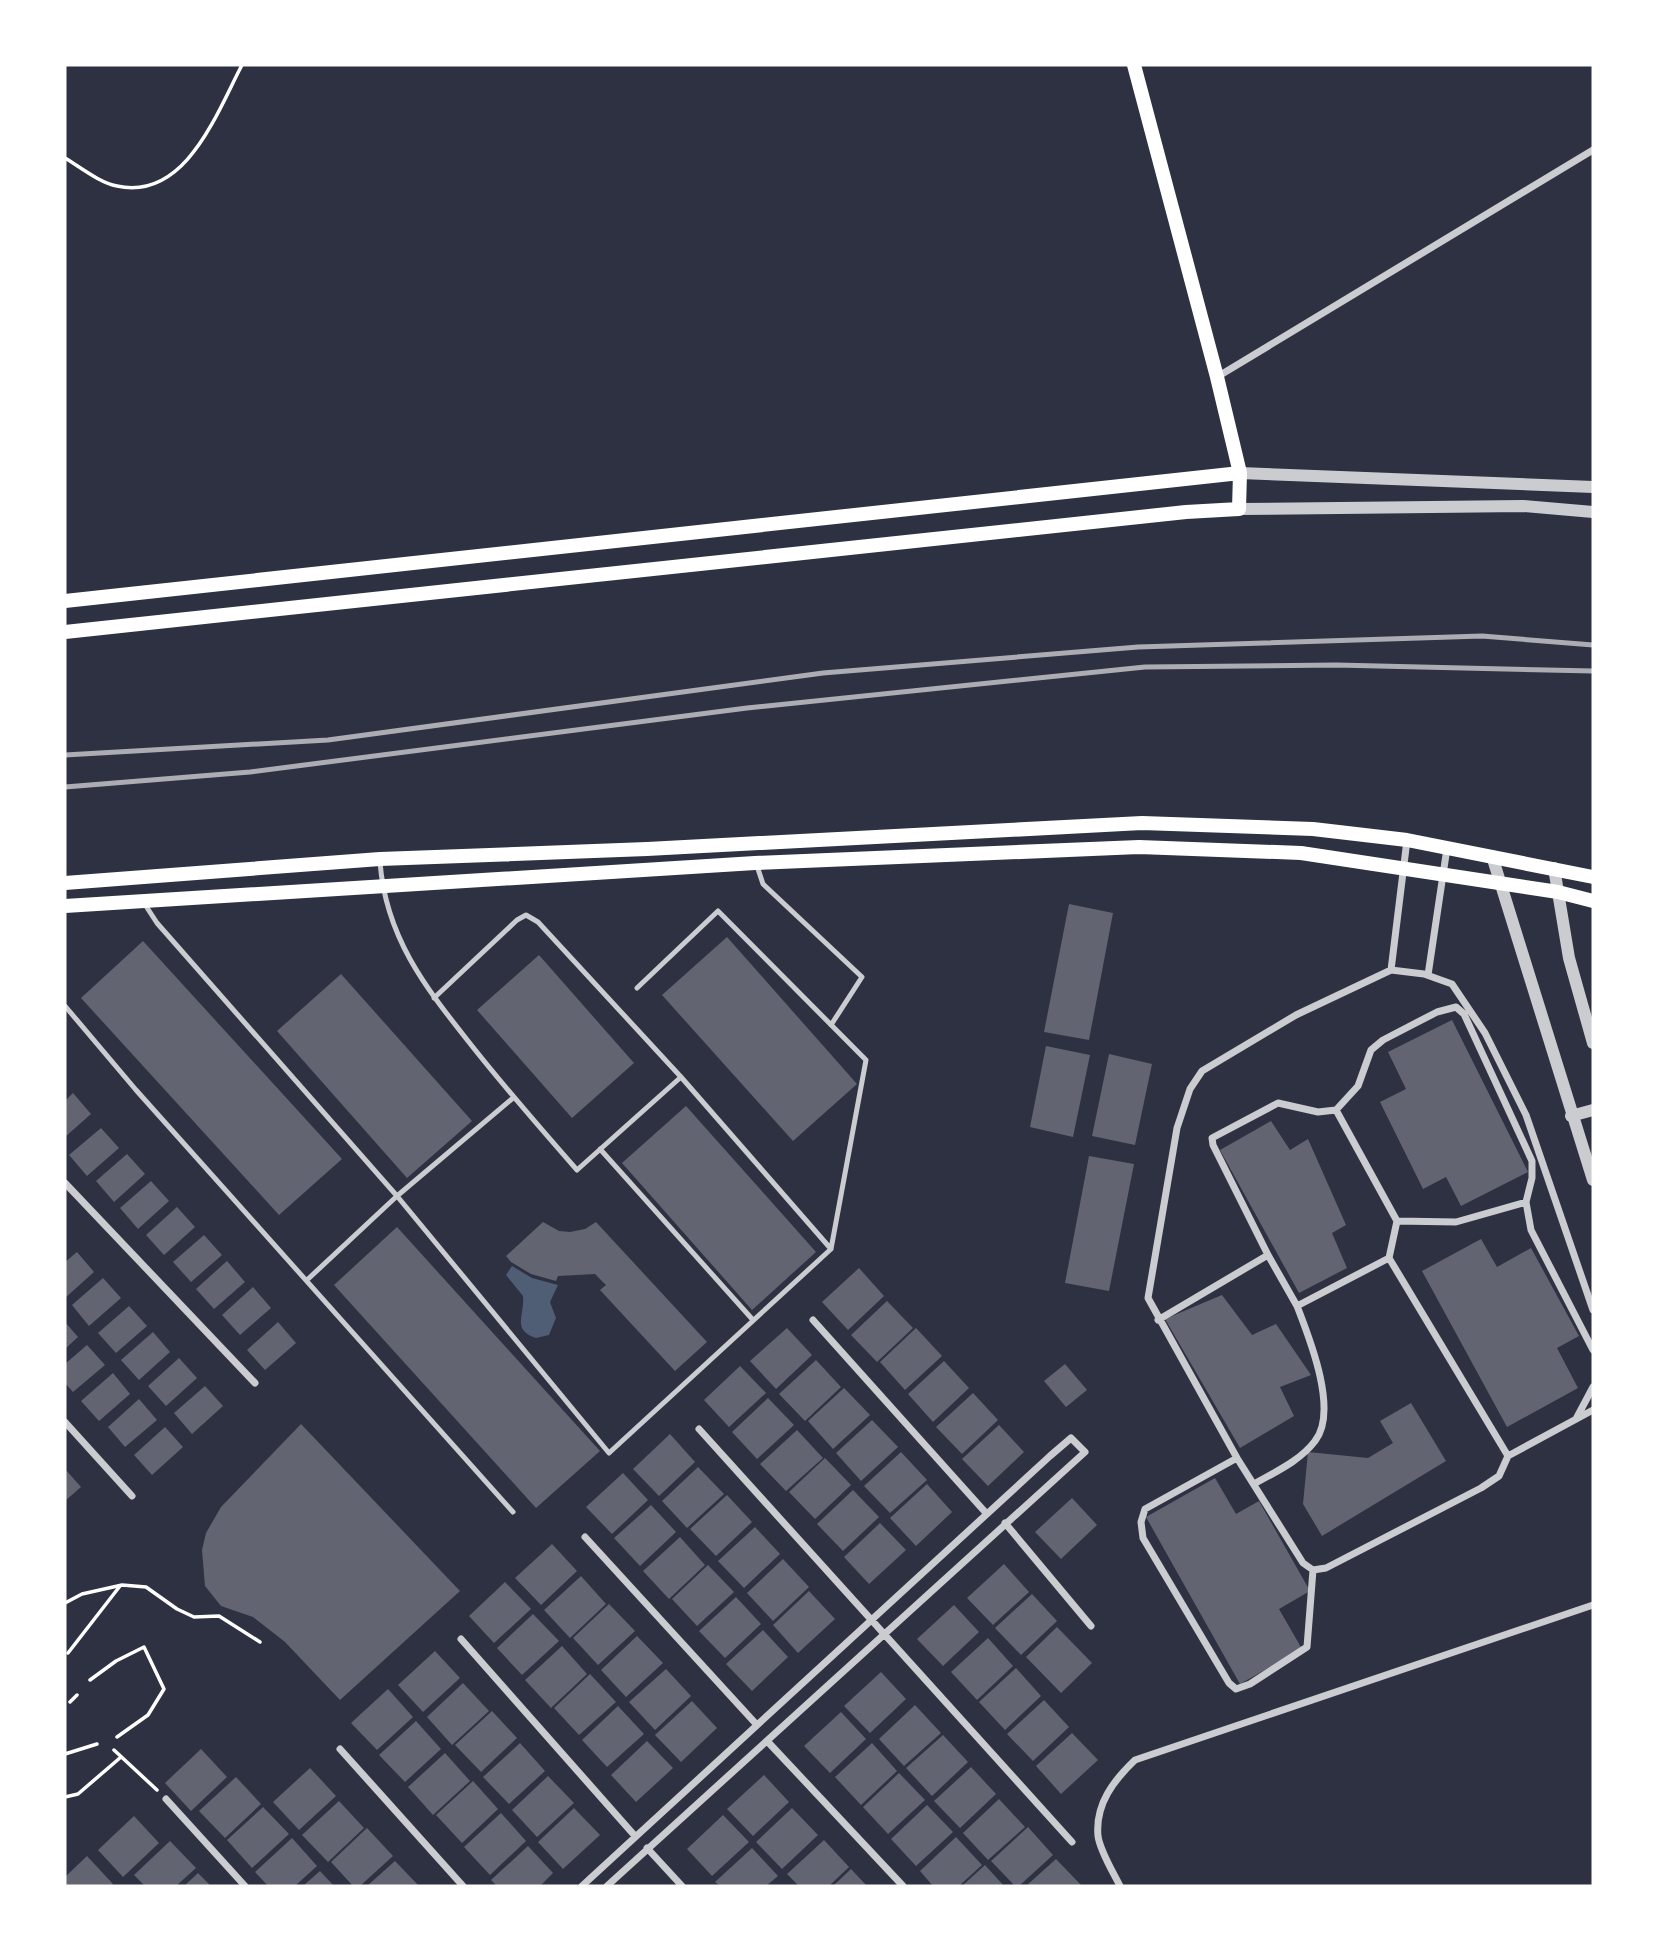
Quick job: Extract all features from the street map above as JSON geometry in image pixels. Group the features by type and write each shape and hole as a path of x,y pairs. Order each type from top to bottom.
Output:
{"main road":[{"path":"65,632 1239,509 1240,473 1134,65"},
{"path":"65,601 1240,473"},
{"path":"65,883 380,859 647,849 1142,823 1313,829 1407,840 1593,877"},
{"path":"65,906 755,863 1139,847 1301,853 1558,892 1593,901"}],"street":[{"path":"1217,377 1593,150"},
{"path":"1240,473 1593,487"},
{"path":"1239,509 1523,506 1593,512"},
{"path":"1391,970 1407,840"},
{"path":"1428,975 1447,847"},
{"path":"1492,856 1593,1180"},
{"path":"1554,868 1569,958 1593,1043"},
{"path":"1593,1310 1520,1103 1485,1033 1452,984 1428,975 1391,970 1296,1015 1202,1071 1189,1089 1177,1128 1148,1298 1237,1458 1303,1563 1313,1570 1326,1568 1481,1488 1499,1476 1508,1456 1593,1410"},
{"path":"1254,1484 1304,1453 1318,1438 1323,1422 1315,1352 1297,1306 1268,1255 1213,1145 1212,1138 1278,1102 1318,1112 1336,1110 1358,1086 1371,1050 1383,1040 1437,1012 1456,1007 1464,1014 1532,1161 1532,1178 1526,1202 1531,1230 1593,1350"},
{"path":"1336,1110 1397,1221 1389,1258 1508,1456"},
{"path":"1571,1116 1593,1110"},
{"path":"65,1183 255,1383"},
{"path":"1397,1221 1456,1223 1526,1202"},
{"path":"1158,1320 1268,1255"},
{"path":"1297,1306 1389,1258"},
{"path":"813,1320 986,1513"},
{"path":"1576,1419 1593,1387"},
{"path":"65,1423 132,1496"},
{"path":"699,1429 1072,1842"},
{"path":"582,1886 986,1513 1071,1438 1084,1452 607,1886"},
{"path":"1237,1458 1144,1509 1141,1522 1143,1538 1229,1683 1236,1689 1250,1684 1307,1647 1313,1570"},
{"path":"1005,1523 1091,1626"},
{"path":"585,1537 757,1725"},
{"path":"1120,1886 1098,1836 1103,1799 1120,1774 1135,1760 1593,1605"},
{"path":"461,1639 635,1836"},
{"path":"768,1742 903,1886"},
{"path":"340,1749 463,1886"},
{"path":"166,1799 245,1886"},
{"path":"647,1849 682,1886"}],"lane":[{"path":"380,859 382,885 401,943 421,982 513,1098 577,1170 681,1077"},
{"path":"755,863 763,884 862,977 831,1025"},
{"path":"142,900 157,923 397,1196 609,1453 831,1249 866,1060 718,911 637,988"},
{"path":"434,998 517,920 526,915 538,922 681,1077 831,1249"},
{"path":"65,1006 136,1090 513,1512"},
{"path":"307,1280 397,1196 513,1098"},
{"path":"600,1149 753,1320"}],"path":[{"path":"65,158 116,186 152,187 194,155 242,65"},
{"path":"68,1653 122,1585"},
{"path":"65,1603 82,1594 122,1585 146,1587 194,1617 219,1616 260,1642"},
{"path":"90,1680 116,1661 144,1647 158,1672 164,1689 155,1707 117,1737"},
{"path":"71,1702 77,1695"},
{"path":"65,1754 97,1744"},
{"path":"114,1749 166,1799"},
{"path":"65,1797 78,1794 121,1757"}],"water":[{"path":"512,1266 532,1278 558,1285 550,1302 556,1318 549,1335 536,1338 528,1335 521,1326 523,1296 506,1275"}],"building":[{"path":"1069,904 1113,913 1089,1040 1044,1032"},
{"path":"727,937 857,1084 793,1141 662,995"},
{"path":"143,941 342,1159 279,1215 81,998"},
{"path":"539,955 634,1063 572,1118 477,1010"},
{"path":"341,974 472,1121 407,1178 277,1031"},
{"path":"1452,1020 1528,1172 1461,1206 1446,1177 1423,1189 1380,1102 1406,1089 1388,1052"},
{"path":"1046,1046 1090,1055 1073,1137 1030,1127"},
{"path":"1109,1054 1152,1064 1135,1145 1092,1136"},
{"path":"73,1093 91,1114 65,1137 65,1101"},
{"path":"686,1106 816,1252 752,1310 622,1163"},
{"path":"1271,1121 1290,1150 1308,1139 1346,1225 1332,1233 1347,1268 1299,1293 1220,1150"},
{"path":"101,1128 119,1148 87,1176 69,1155"},
{"path":"127,1154 145,1174 114,1202 96,1181"},
{"path":"1089,1156 1134,1164 1109,1291 1065,1283"},
{"path":"151,1181 169,1201 138,1229 120,1208"},
{"path":"177,1207 195,1227 164,1255 146,1235"},
{"path":"543,1222 559,1231 570,1232 585,1229 596,1222 707,1342 675,1371 600,1290 606,1285 595,1274 558,1276 556,1281 531,1274 511,1262 506,1256"},
{"path":"397,1227 600,1451 536,1508 334,1285"},
{"path":"204,1235 222,1255 191,1282 173,1262"},
{"path":"1481,1239 1497,1267 1531,1248 1579,1336 1557,1348 1578,1388 1507,1427 1422,1271"},
{"path":"77,1252 94,1272 65,1298 65,1262"},
{"path":"227,1261 245,1282 214,1309 196,1289"},
{"path":"859,1268 884,1296 848,1330 822,1302"},
{"path":"103,1278 121,1298 89,1326 72,1305"},
{"path":"253,1287 271,1308 240,1335 222,1315"},
{"path":"1222,1295 1252,1335 1276,1324 1311,1375 1280,1387 1294,1416 1240,1448 1165,1319"},
{"path":"887,1301 913,1328 877,1362 851,1335"},
{"path":"129,1306 147,1326 116,1353 98,1333"},
{"path":"65,1322 78,1337 65,1349"},
{"path":"278,1322 296,1343 265,1370 247,1350"},
{"path":"787,1328 812,1355 776,1389 750,1361"},
{"path":"916,1328 942,1356 905,1390 880,1362"},
{"path":"153,1332 170,1352 139,1380 121,1360"},
{"path":"87,1345 105,1365 73,1392 65,1383 65,1364"},
{"path":"179,1358 197,1378 166,1406 148,1386"},
{"path":"816,1360 841,1387 805,1421 779,1394"},
{"path":"944,1361 969,1388 933,1422 908,1394"},
{"path":"1065,1364 1087,1390 1066,1407 1044,1381"},
{"path":"740,1366 766,1393 729,1427 704,1400"},
{"path":"113,1373 130,1394 99,1421 81,1401"},
{"path":"205,1386 223,1406 192,1434 174,1413"},
{"path":"844,1388 870,1415 833,1449 808,1421"},
{"path":"973,1393 998,1420 962,1454 936,1427"},
{"path":"768,1398 794,1425 757,1459 732,1432"},
{"path":"139,1399 157,1420 125,1447 108,1427"},
{"path":"1411,1403 1446,1461 1322,1536 1303,1504 1308,1452 1368,1458 1393,1443 1380,1421"},
{"path":"872,1420 898,1447 861,1481 836,1453"},
{"path":"301,1424 460,1591 340,1700 285,1642 253,1617 221,1606 205,1586 202,1550 206,1533 221,1507"},
{"path":"999,1425 1024,1452 988,1486 962,1459"},
{"path":"165,1427 183,1447 152,1475 134,1455"},
{"path":"797,1430 823,1458 786,1491 760,1464"},
{"path":"670,1434 695,1462 659,1496 633,1469"},
{"path":"901,1452 927,1480 890,1513 864,1486"},
{"path":"825,1458 851,1485 815,1519 789,1492"},
{"path":"698,1467 724,1494 687,1528 662,1501"},
{"path":"65,1469 81,1487 65,1501"},
{"path":"623,1473 648,1500 612,1534 586,1507"},
{"path":"1215,1478 1236,1514 1259,1501 1310,1591 1279,1609 1302,1649 1240,1684 1146,1517"},
{"path":"927,1484 952,1512 916,1546 890,1518"},
{"path":"853,1490 879,1517 843,1551 817,1524"},
{"path":"727,1495 752,1522 716,1556 690,1529"},
{"path":"1072,1498 1097,1525 1061,1559 1035,1532"},
{"path":"651,1505 676,1532 640,1566 614,1538"},
{"path":"880,1523 906,1550 869,1584 844,1557"},
{"path":"755,1527 780,1554 744,1588 718,1561"},
{"path":"680,1537 705,1565 669,1599 643,1571"},
{"path":"552,1544 577,1571 541,1605 515,1578"},
{"path":"783,1559 809,1587 773,1621 747,1593"},
{"path":"1004,1564 1029,1592 993,1625 967,1598"},
{"path":"708,1565 734,1592 697,1626 672,1599"},
{"path":"581,1576 606,1604 570,1638 544,1610"},
{"path":"505,1582 531,1609 494,1643 469,1616"},
{"path":"809,1591 835,1619 798,1653 773,1625"},
{"path":"1032,1594 1057,1621 1021,1655 995,1628"},
{"path":"736,1597 761,1624 725,1658 699,1631"},
{"path":"609,1604 635,1631 598,1665 573,1638"},
{"path":"954,1605 979,1632 943,1666 917,1639"},
{"path":"533,1614 559,1641 522,1675 497,1648"},
{"path":"1057,1627 1092,1663 1061,1693 1026,1657"},
{"path":"763,1630 788,1657 752,1691 726,1664"},
{"path":"637,1636 663,1663 626,1697 601,1670"},
{"path":"988,1638 1013,1666 977,1700 951,1672"},
{"path":"562,1646 587,1674 551,1708 525,1680"},
{"path":"435,1651 460,1678 423,1712 398,1685"},
{"path":"1016,1668 1041,1696 1005,1730 979,1702"},
{"path":"666,1669 691,1696 655,1730 629,1702"},
{"path":"881,1672 906,1699 870,1733 844,1706"},
{"path":"590,1674 616,1702 579,1735 554,1708"},
{"path":"463,1683 489,1711 452,1745 427,1717"},
{"path":"388,1689 413,1717 377,1750 351,1723"},
{"path":"1044,1700 1069,1727 1033,1761 1007,1734"},
{"path":"692,1701 717,1728 681,1762 655,1735"},
{"path":"915,1705 941,1733 904,1766 879,1739"},
{"path":"618,1706 644,1734 607,1767 582,1740"},
{"path":"492,1711 517,1738 481,1772 455,1745"},
{"path":"841,1712 866,1739 830,1773 804,1746"},
{"path":"416,1721 441,1749 405,1782 379,1755"},
{"path":"1072,1733 1098,1760 1061,1794 1036,1766"},
{"path":"943,1735 968,1762 932,1796 906,1768"},
{"path":"647,1741 673,1768 636,1802 611,1775"},
{"path":"520,1743 545,1771 509,1804 483,1777"},
{"path":"872,1743 897,1771 861,1805 835,1777"},
{"path":"201,1749 227,1777 191,1811 165,1783"},
{"path":"445,1753 470,1781 433,1815 408,1787"},
{"path":"971,1767 996,1794 960,1828 934,1801"},
{"path":"310,1768 336,1796 299,1830 273,1802"},
{"path":"899,1773 925,1800 888,1834 863,1807"},
{"path":"764,1775 789,1802 753,1836 727,1809"},
{"path":"548,1776 574,1803 537,1837 512,1810"},
{"path":"236,1777 261,1804 225,1838 199,1811"},
{"path":"473,1781 498,1809 462,1843 436,1815"},
{"path":"999,1799 1025,1827 988,1860 963,1833"},
{"path":"339,1801 364,1828 328,1862 302,1835"},
{"path":"927,1805 953,1832 916,1866 891,1839"},
{"path":"263,1807 289,1834 252,1868 227,1840"},
{"path":"574,1808 600,1835 563,1869 538,1842"},
{"path":"792,1808 818,1835 782,1869 756,1842"},
{"path":"501,1813 526,1841 490,1875 464,1847"},
{"path":"723,1815 749,1842 712,1876 687,1849"},
{"path":"134,1816 159,1843 123,1877 98,1850"},
{"path":"1028,1827 1053,1855 1019,1886 1015,1886 991,1861"},
{"path":"367,1828 393,1856 360,1886 353,1886 331,1862"},
{"path":"956,1837 982,1865 959,1886 933,1886 920,1871"},
{"path":"292,1838 317,1866 295,1886 268,1886 255,1872"},
{"path":"824,1840 849,1867 829,1886 799,1886 787,1874"},
{"path":"170,1841 196,1868 176,1886 145,1886 134,1875"},
{"path":"528,1846 553,1873 540,1886 497,1886 491,1880"},
{"path":"752,1848 778,1876 766,1886 720,1886 715,1882"},
{"path":"87,1856 113,1884 65,1886 65,1877"},
{"path":"1056,1859 1082,1886 1026,1886"},
{"path":"395,1861 419,1886 367,1886"},
{"path":"985,1865 1004,1886 962,1886"},
{"path":"851,1869 867,1886 833,1886"},
{"path":"320,1871 334,1886 303,1886"},
{"path":"198,1873 211,1886 184,1886"}],"railway":[{"path":"65,755 328,740 823,673 1138,647 1482,636 1593,645"},
{"path":"65,787 250,772 747,708 1145,667 1336,665 1593,671"}]}
